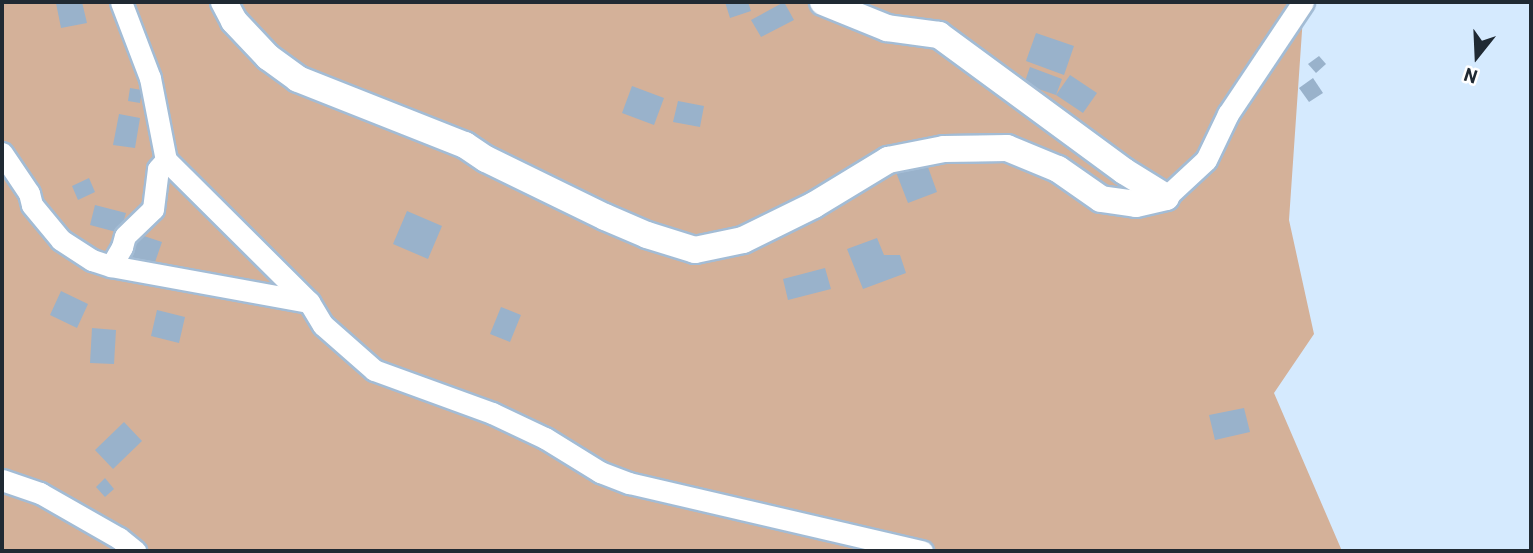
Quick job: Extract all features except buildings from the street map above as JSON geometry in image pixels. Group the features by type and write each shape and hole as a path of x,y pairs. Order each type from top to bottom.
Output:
{"street":[{"path":"121,2 150,78 166,160 309,302 323,325 374,370 492,413 545,438 600,472 629,483 744,512 922,551"},
{"path":"224,2 234,21 268,57 298,79 465,145 486,159 605,217 647,235 695,250 744,240 814,205 888,160 944,149 1007,148 1058,169 1101,199 1136,204 1166,197 1206,160 1227,114 1303,2"},
{"path":"823,2 887,28 939,35 1114,163 1166,197"},
{"path":"2,153 29,193 32,205 61,240 92,260 111,267 309,302"},
{"path":"111,267 125,236 153,209 158,169 166,160"},
{"path":"2,480 40,493 119,538 135,551"}],"shaded area":[{"path":"2,2 1304,2 1289,220 1314,334 1274,393 1342,551 2,551"}]}
